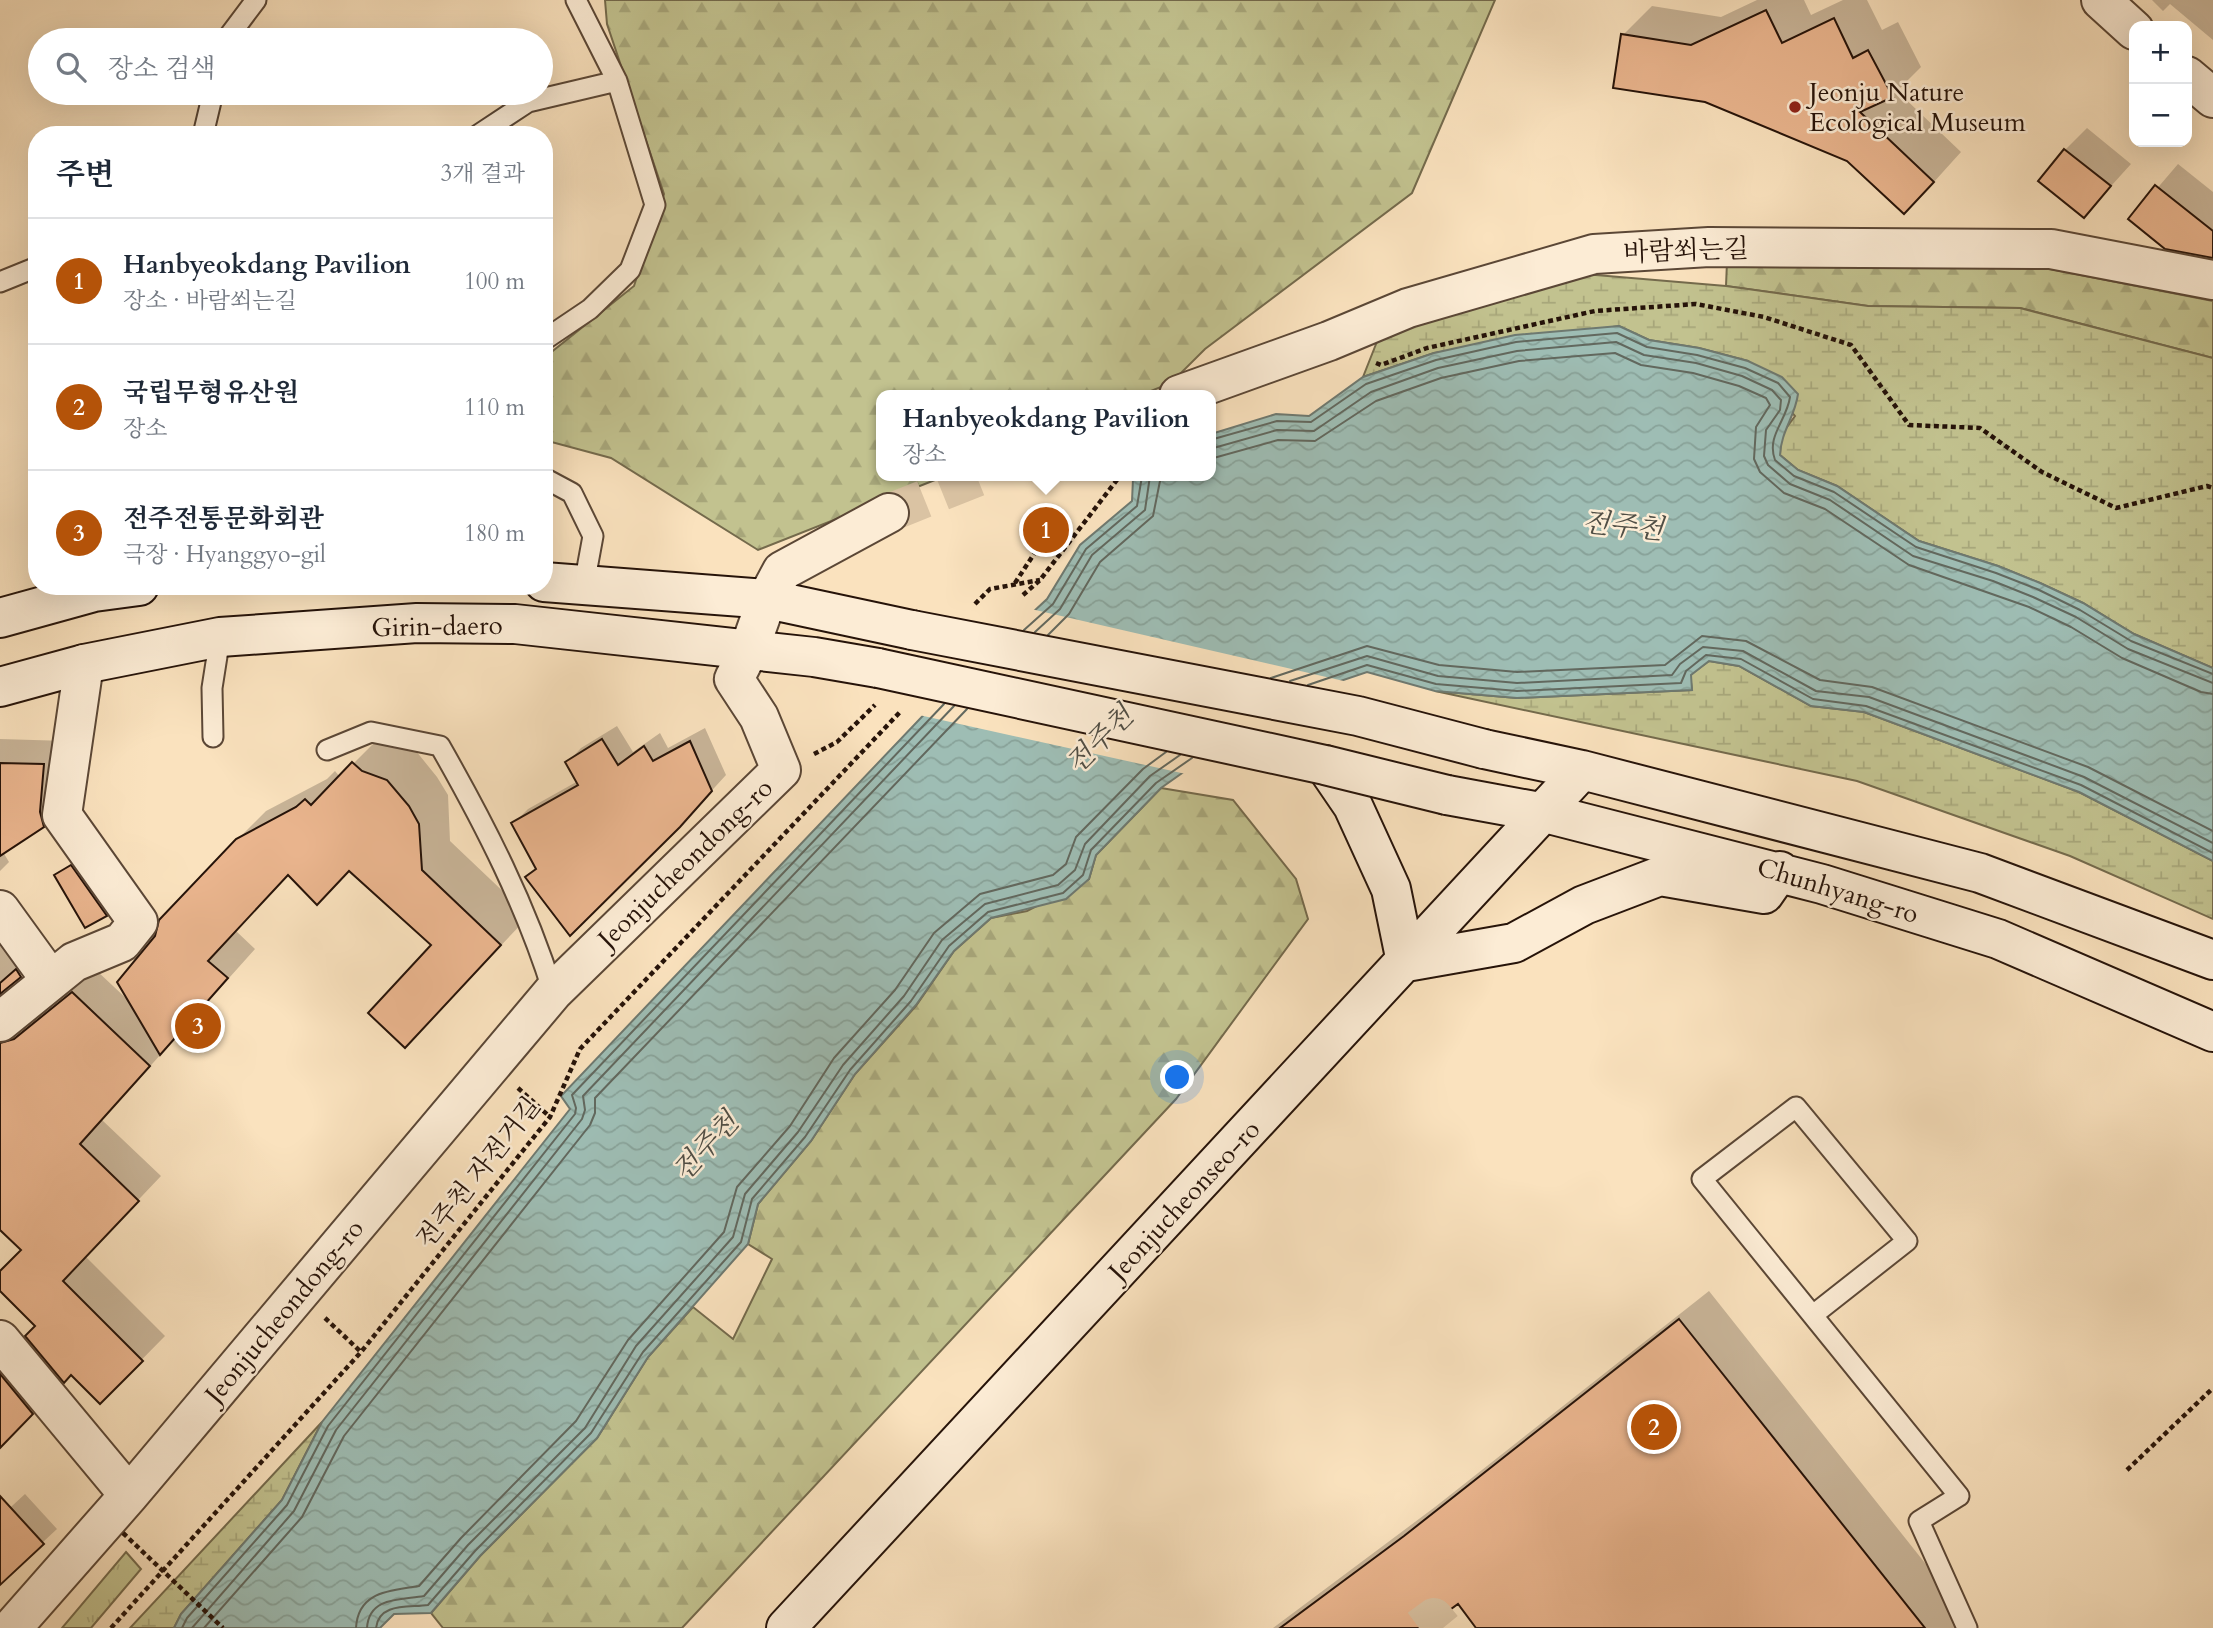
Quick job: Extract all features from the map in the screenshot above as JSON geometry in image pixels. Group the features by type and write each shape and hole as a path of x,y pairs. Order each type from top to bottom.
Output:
{"street":[{"path":"2101,0 2129,25"},
{"path":"2192,80 2213,98"},
{"name":"바람쐬는길","path":"1193,390 1408,308 1484,284 1606,253 1709,247 2051,249 2213,280"},
{"path":"749,650 766,599 782,570 889,513"},
{"path":"553,583 766,599"},
{"path":"0,618 86,595"},
{"name":"Chunhyang-ro","path":"766,599 912,630 1358,716 1484,749 1582,770 1980,873 2213,960"},
{"name":"Girin-daero","path":"0,687 84,664 220,638 417,623 515,624 749,650 878,668 1325,765"},
{"name":"Jeonjucheondong-ro","path":"12,1628 129,1494 553,992 781,770 759,717 734,679 749,650"},
{"path":"0,1021 74,962 122,942 138,922 62,815 84,664"},
{"path":"1325,765 1353,806 1391,889 1406,962 1514,943 1584,905 1660,876 1764,894 1780,871"},
{"name":"Chunhyang-ro","path":"1325,765 1447,795 1545,813 1780,871 1998,939 2213,1032"},
{"name":"Jeonjucheonseo-ro","path":"786,1628 1545,813 1582,770"},
{"path":"0,910 50,979"},
{"path":"0,1340 129,1494"}],"lane":[{"path":"235,28 256,0"},
{"path":"553,334 590,309 629,270 655,205 617,81 576,0"},
{"path":"553,96 617,81"},
{"path":"205,126 211,105"},
{"path":"492,126 523,105"},
{"path":"0,282 28,271"},
{"path":"553,483 572,493 593,536 584,585"},
{"path":"213,737 212,688 220,638"},
{"path":"327,750 371,732 440,746 486,827 527,918 553,992"},
{"path":"1813,1315 1907,1241 1796,1107 1702,1179 1959,1496 1919,1521 1966,1628"}],"path":[{"path":"1350,332 1362,356 1381,365 1427,348 1595,311 1696,303 1764,317 1851,345 1909,425 1980,428 2042,472 2116,508 2207,486 2213,488"},
{"path":"1023,595 1040,580 1116,481"},
{"path":"1014,584 1034,554"},
{"name":"전주천 자전거길","path":"111,1628 361,1352 550,1117 580,1049 902,710"},
{"path":"514,1086 550,1117"},
{"path":"316,1310 361,1352"},
{"path":"2127,1471 2213,1388"},
{"path":"123,1533 223,1628"}],"green space":[{"path":"605,0 1495,0 1412,193 1205,349 1171,383 1154,390 876,390 876,481 932,481 758,550 611,458 553,442 553,351 634,286 664,194 607,24"},
{"path":"1727,262 2019,263 2213,301 2213,358 2020,308 1868,306 1726,286"},
{"path":"1584,274 1726,286 1868,306 2020,308 2213,358 2213,668 2134,634 2083,603 2040,583 1998,566 1919,541 1837,486 1798,470 1780,455 1781,435 1795,416 1748,361 1699,348 1649,340 1619,326 1434,353 1363,377 1380,334"},
{"path":"1709,661 1739,666 1811,706 1864,712 2079,792 2213,861 2213,919 2070,856 1857,781 1435,691 1517,698 1692,690 1690,675"},
{"path":"1161,788 1233,800 1296,879 1308,919 1176,1099 682,1628 443,1628 431,1613 480,1556 597,1438 648,1357 693,1307 733,1339 772,1259 748,1244 758,1204 811,1141 855,1074 916,1006 954,951 991,918 1027,911 1089,879 1096,855"},
{"path":"322,1422 282,1500 181,1614 174,1628 130,1628"},
{"path":"126,1552 141,1569 91,1628 62,1628"}],"water":[{"name":"전주천","path":"1619,326 1649,340 1699,348 1748,361 1782,377 1798,394 1780,455 1798,470 1837,486 1919,541 1998,566 2040,583 2083,603 2134,634 2213,668 2213,861 2079,792 1864,712 1811,706 1739,666 1709,661 1691,675 1692,690 1517,698 1435,691 1367,672 1287,699 1161,788 1096,855 1089,879 1066,899 991,918 954,951 916,1005 855,1074 811,1141 758,1204 748,1244 648,1357 597,1438 480,1556 431,1613 394,1614 380,1628 174,1628 181,1614 282,1500 322,1422 570,1109 561,1096 935,703 1047,599 1080,545 1132,501 1133,481 1216,481 1216,432 1276,414 1309,416 1363,377 1434,353 1515,335"}],"pier":[{"path":"1031,609 1348,682 1289,702 1186,774 919,715"}],"building":[{"name":"Jeonju Nature Ecological Museum","path":"1766,10 1782,43 1834,18 1853,58 1868,50 1893,97 1860,112 1934,182 1904,214 1847,161 1705,102 1613,88 1621,34 1691,45"},
{"path":"2064,149 2111,186 2084,218 2038,181"},
{"path":"2155,185 2213,231 2213,258 2165,249 2128,219"},
{"path":"602,739 618,765 644,746 653,761 690,741 712,791 680,827 570,936 525,877 536,869 511,823 578,785 565,762"},
{"path":"352,762 362,771 387,780 409,806 419,824 422,870 501,945 405,1048 368,1013 431,945 349,871 317,905 288,875 208,961 228,978 160,1055 117,982 155,936 159,920 236,839 296,807 305,799 311,805"},
{"path":"0,763 44,764 40,812 44,827 0,856"},
{"path":"71,865 107,916 85,928 54,875"},
{"path":"16,969 21,977 0,994 0,983"},
{"path":"72,992 150,1066 80,1144 139,1201 63,1281 143,1361 100,1404 71,1375 64,1383 25,1336 35,1326 0,1291 0,1271 21,1250 0,1230 0,1043 14,1039"},
{"path":"1679,1319 1925,1628 1476,1628 1458,1604 1425,1628 1280,1628 1404,1536"},
{"path":"0,1374 33,1414 0,1448"},
{"path":"0,1496 44,1544 0,1585"}],"tunnel":[{"path":"889,513 969,481"},
{"path":"1419,1628 1434,1617 1443,1628"}],"place":[{"name":"Jeonju Nature Ecological Museum","path":"1795,107"},
{"name":"Hanbyeokdang Pavilion","path":"1046,530"},
{"name":"전주전통문화회관","path":"198,1026"},
{"name":"국립무형유산원","path":"1654,1427"}]}
